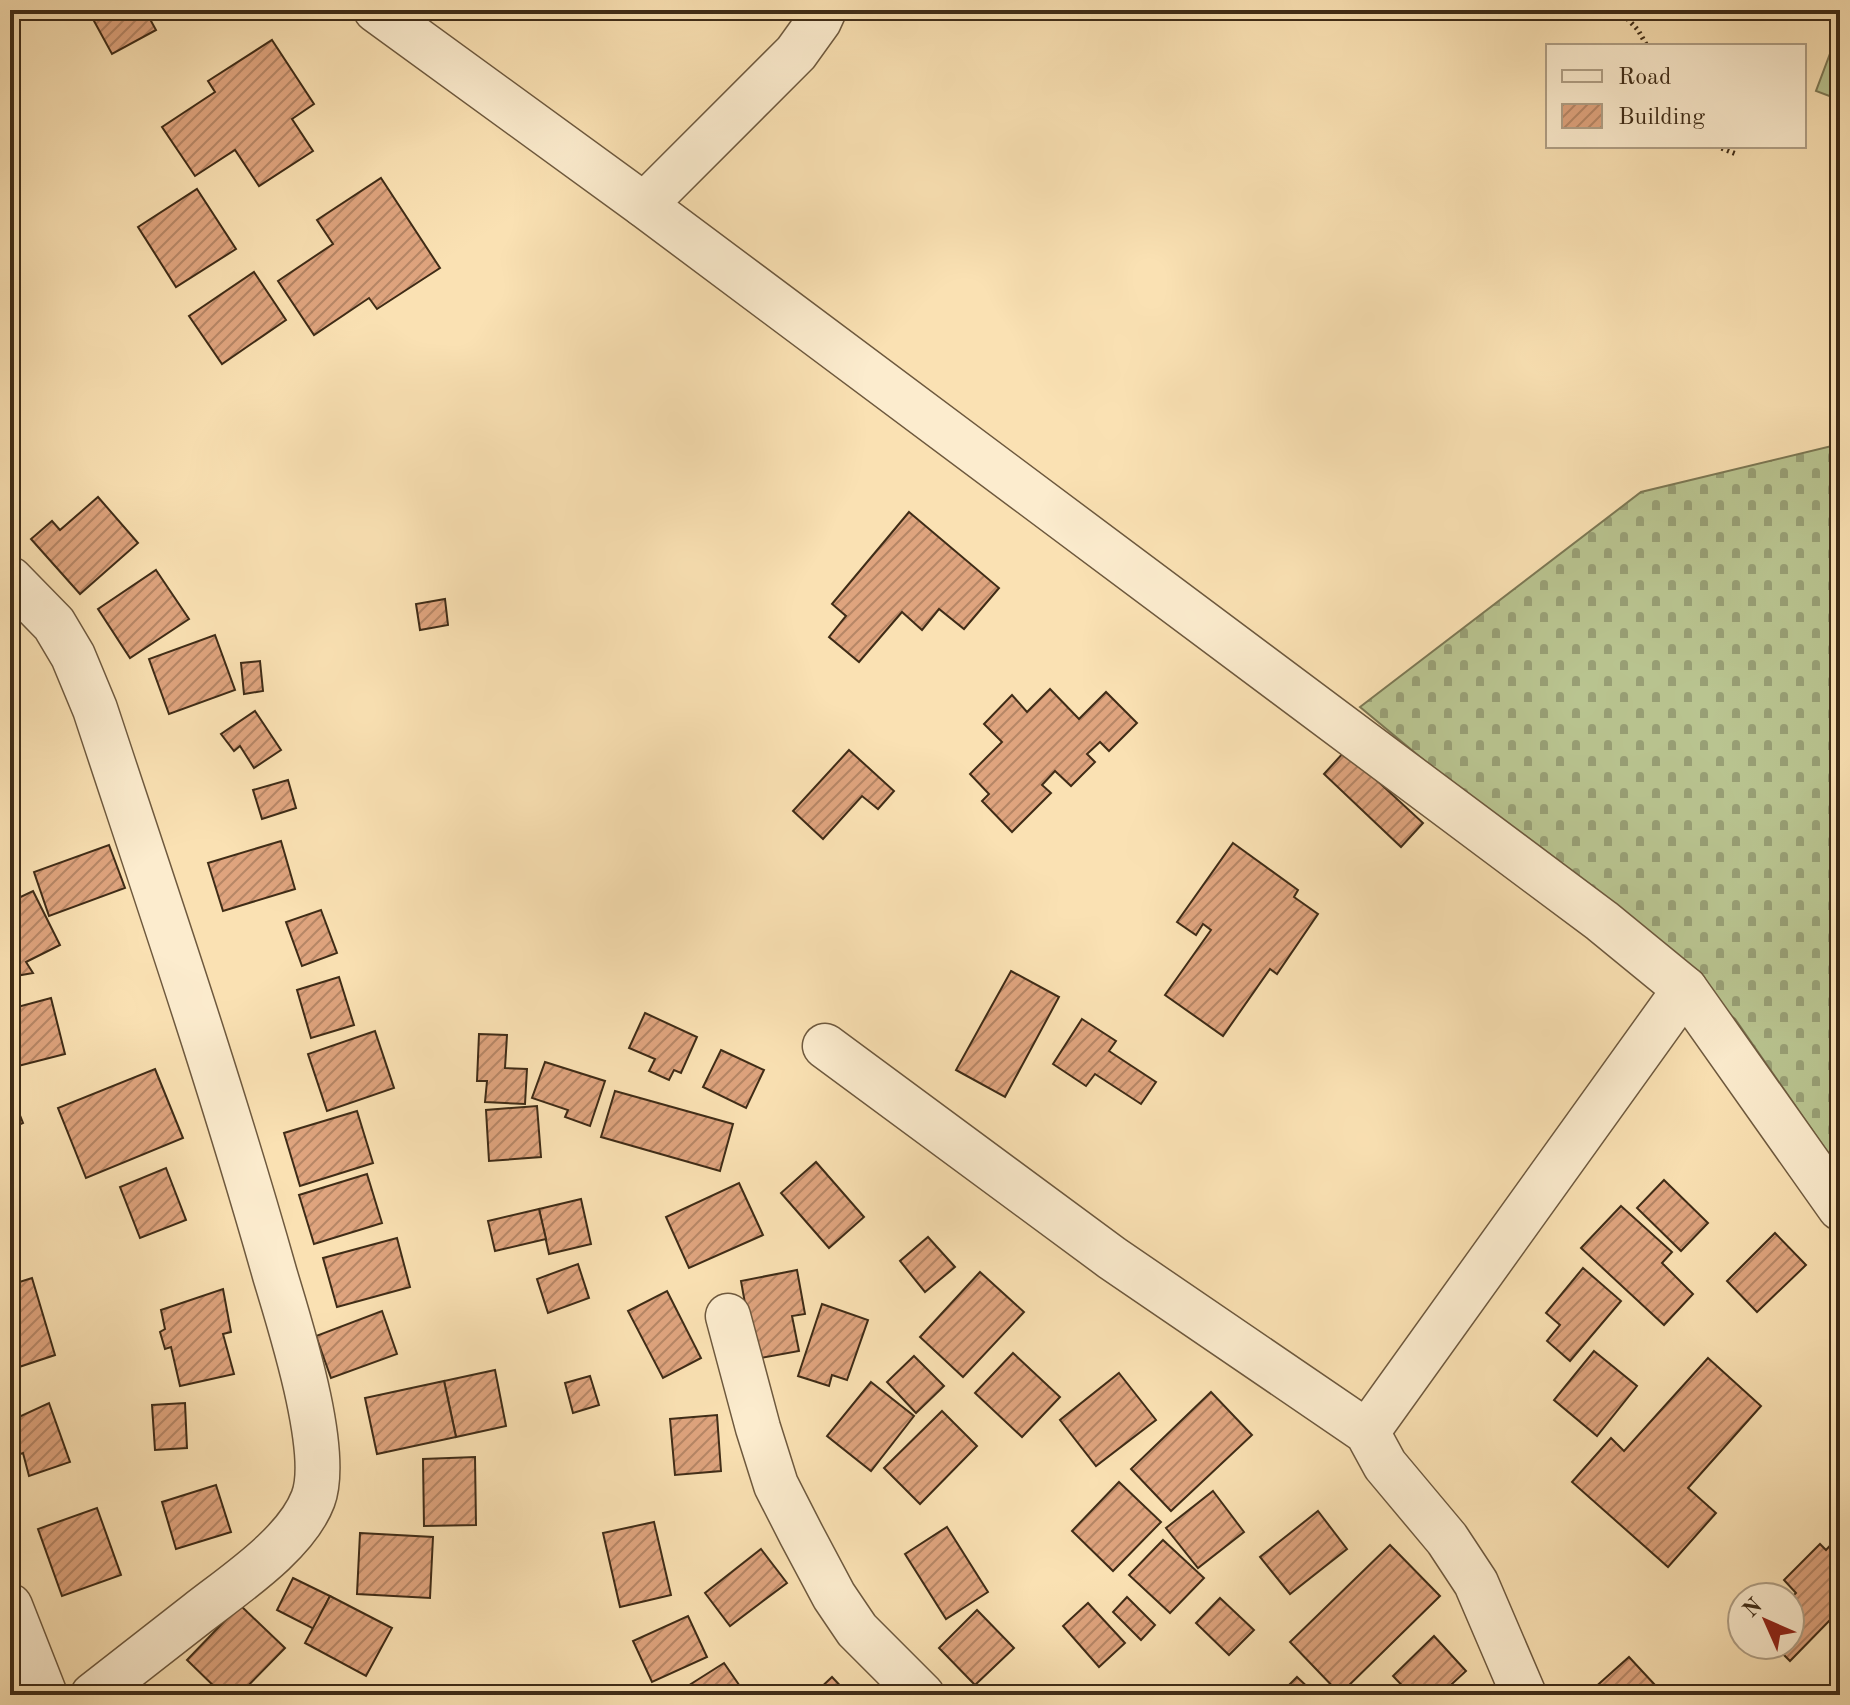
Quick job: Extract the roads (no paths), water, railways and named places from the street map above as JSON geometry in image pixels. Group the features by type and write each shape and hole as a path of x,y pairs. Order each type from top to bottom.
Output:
{"street":[{"path":"376,10 644,205 1590,911 1685,989 1840,1208"},
{"path":"644,205 796,53 824,10"},
{"path":"10,579 54,624 73,656 95,709 241,1153 302,1373 318,1469 314,1498 300,1523 277,1549 93,1695"},
{"path":"1367,1432 1685,989"},
{"path":"825,1046 1112,1258 1367,1432 1385,1465 1447,1539 1476,1583 1524,1695"},
{"path":"728,1316 776,1485 801,1534 834,1596 857,1630 922,1695"},
{"path":"10,1606 45,1695"}]}
